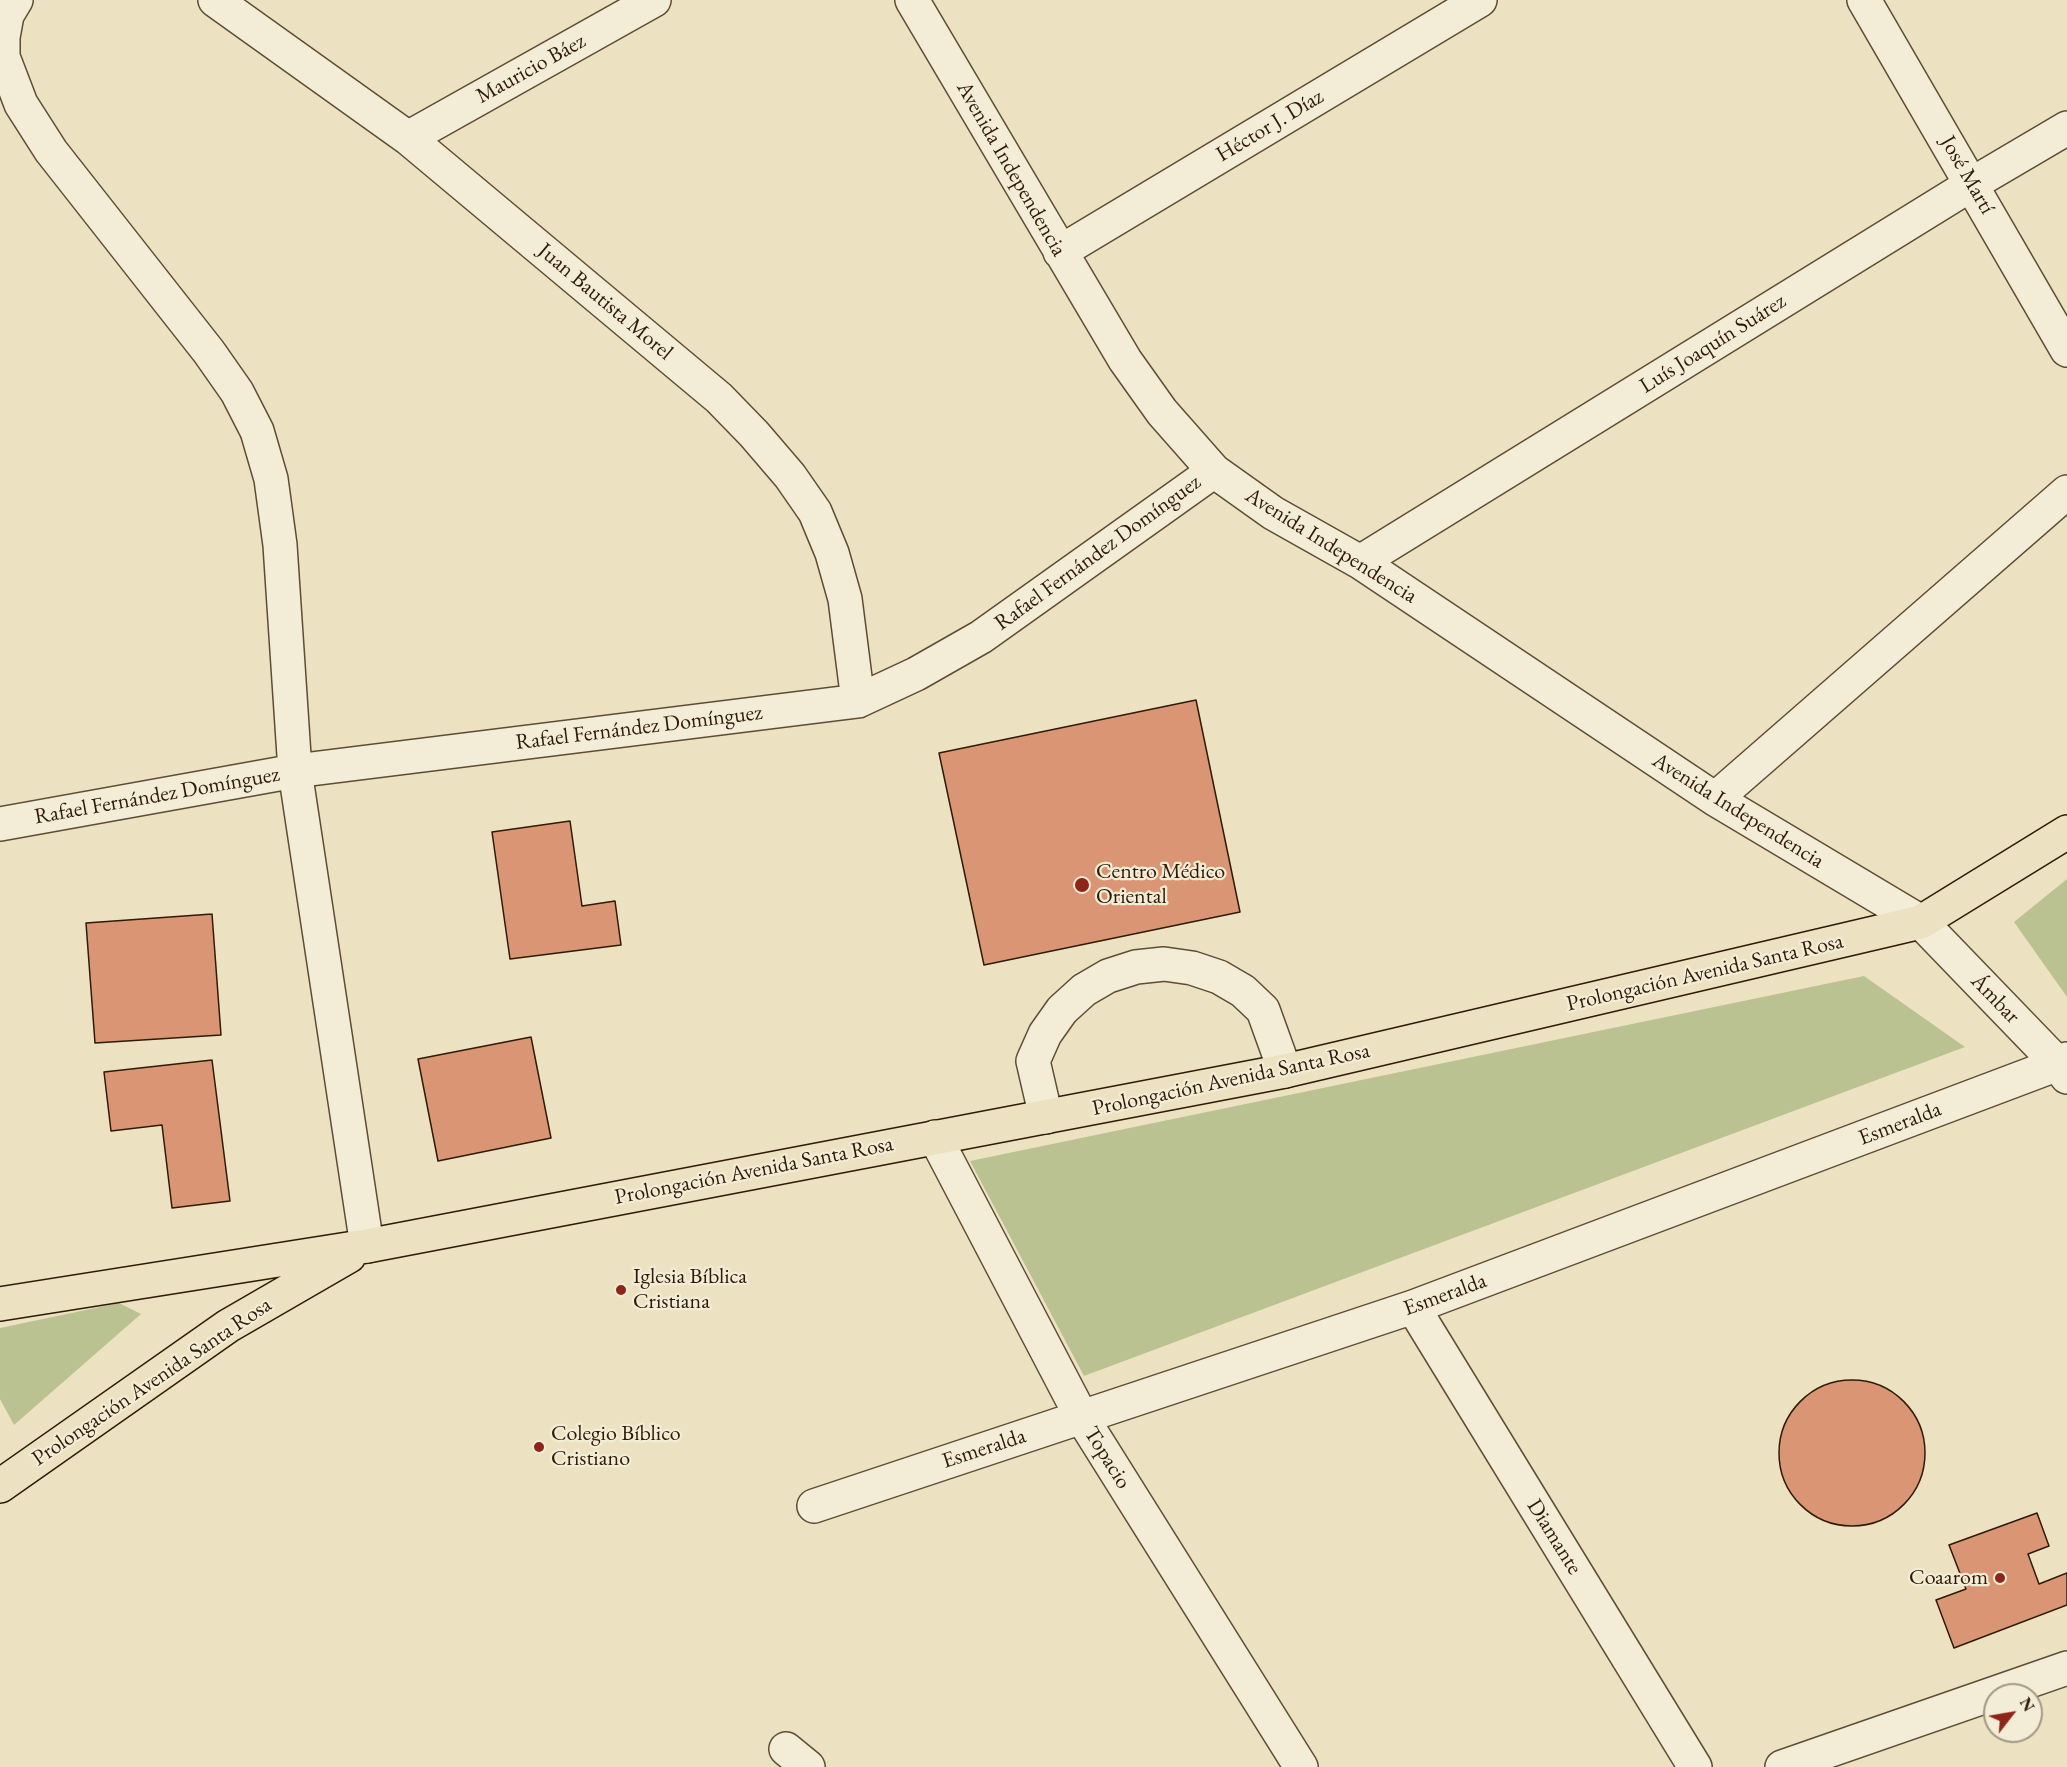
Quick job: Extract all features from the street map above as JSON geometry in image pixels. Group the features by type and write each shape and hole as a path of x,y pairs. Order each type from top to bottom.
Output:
{"main road":[{"name":"Prolongación Avenida Santa Rosa","path":"0,1304 367,1246 1285,1071 1921,922 2067,832"},
{"name":"Prolongación Avenida Santa Rosa","path":"0,1485 228,1326 367,1246"}],"street":[{"path":"16,0 7,15 3,37 3,57 21,104 51,151 209,352 237,392 257,431 271,480 280,545 295,771 367,1246"},
{"name":"Juan Bautista Morel","path":"215,0 408,138 719,398 790,476 815,512 832,553 845,599 858,701"},
{"name":"Mauricio Báez","path":"408,138 654,0"},
{"name":"Avenida Independencia","path":"912,0 1125,360 1162,412 1214,471 1273,513 1360,562 1715,799 1921,922"},
{"name":"Héctor J. Díaz","path":"1060,252 1480,0"},
{"name":"José Martí","path":"1864,0 2067,350"},
{"name":"Luís Joaquín Suárez","path":"1360,562 1972,184 2067,128"},
{"name":"Rafael Fernández Domínguez","path":"0,824 295,771 858,701 916,674 981,637 1214,471"},
{"path":"1715,799 2067,492"},
{"name":"Ámbar","path":"1921,922 2064,1067"},
{"path":"1046,1117 1033,1061 1045,1034 1062,1010 1083,990 1108,976 1136,967 1164,964 1192,968 1219,977 1243,991 1263,1010 1285,1071"},
{"name":"Esmeralda","path":"814,1506 1413,1307 2064,1067"},
{"name":"Topacio","path":"935,1137 1081,1416 1301,1767"},
{"name":"Diamante","path":"1413,1307 1695,1767"},
{"path":"1782,1767 2062,1679"}],"green space":[{"path":"2067,879 2067,997 2014,922"},
{"path":"1864,976 1965,1047 1084,1376 970,1161"},
{"path":"119,1303 141,1314 14,1425 0,1399 0,1328"}],"building":[{"path":"1196,700 1240,912 984,965 939,753"},
{"path":"570,821 582,906 615,901 621,945 510,959 492,832"},
{"path":"212,914 221,1035 95,1043 86,923"},
{"path":"531,1037 551,1138 438,1161 418,1059"},
{"path":"212,1060 230,1201 172,1208 162,1125 111,1131 104,1072"},
{"path":"1852,1380 1880,1385 1904,1401 1920,1425 1925,1453 1920,1481 1904,1505 1880,1521 1852,1526 1824,1521 1800,1505 1784,1481 1779,1453 1784,1425 1800,1401 1824,1385"},
{"name":"Coaarom","path":"2037,1513 2049,1546 2028,1554 2039,1584 2067,1573 2067,1605 1954,1648 1936,1600 1966,1589 1949,1545"}],"place":[{"name":"Centro Médico Oriental","path":"1082,885"},
{"name":"Iglesia Bíblica Cristiana","path":"621,1290"},
{"name":"Colegio Bíblico Cristiano","path":"539,1447"},
{"name":"Coaarom","path":"2000,1578"}]}
